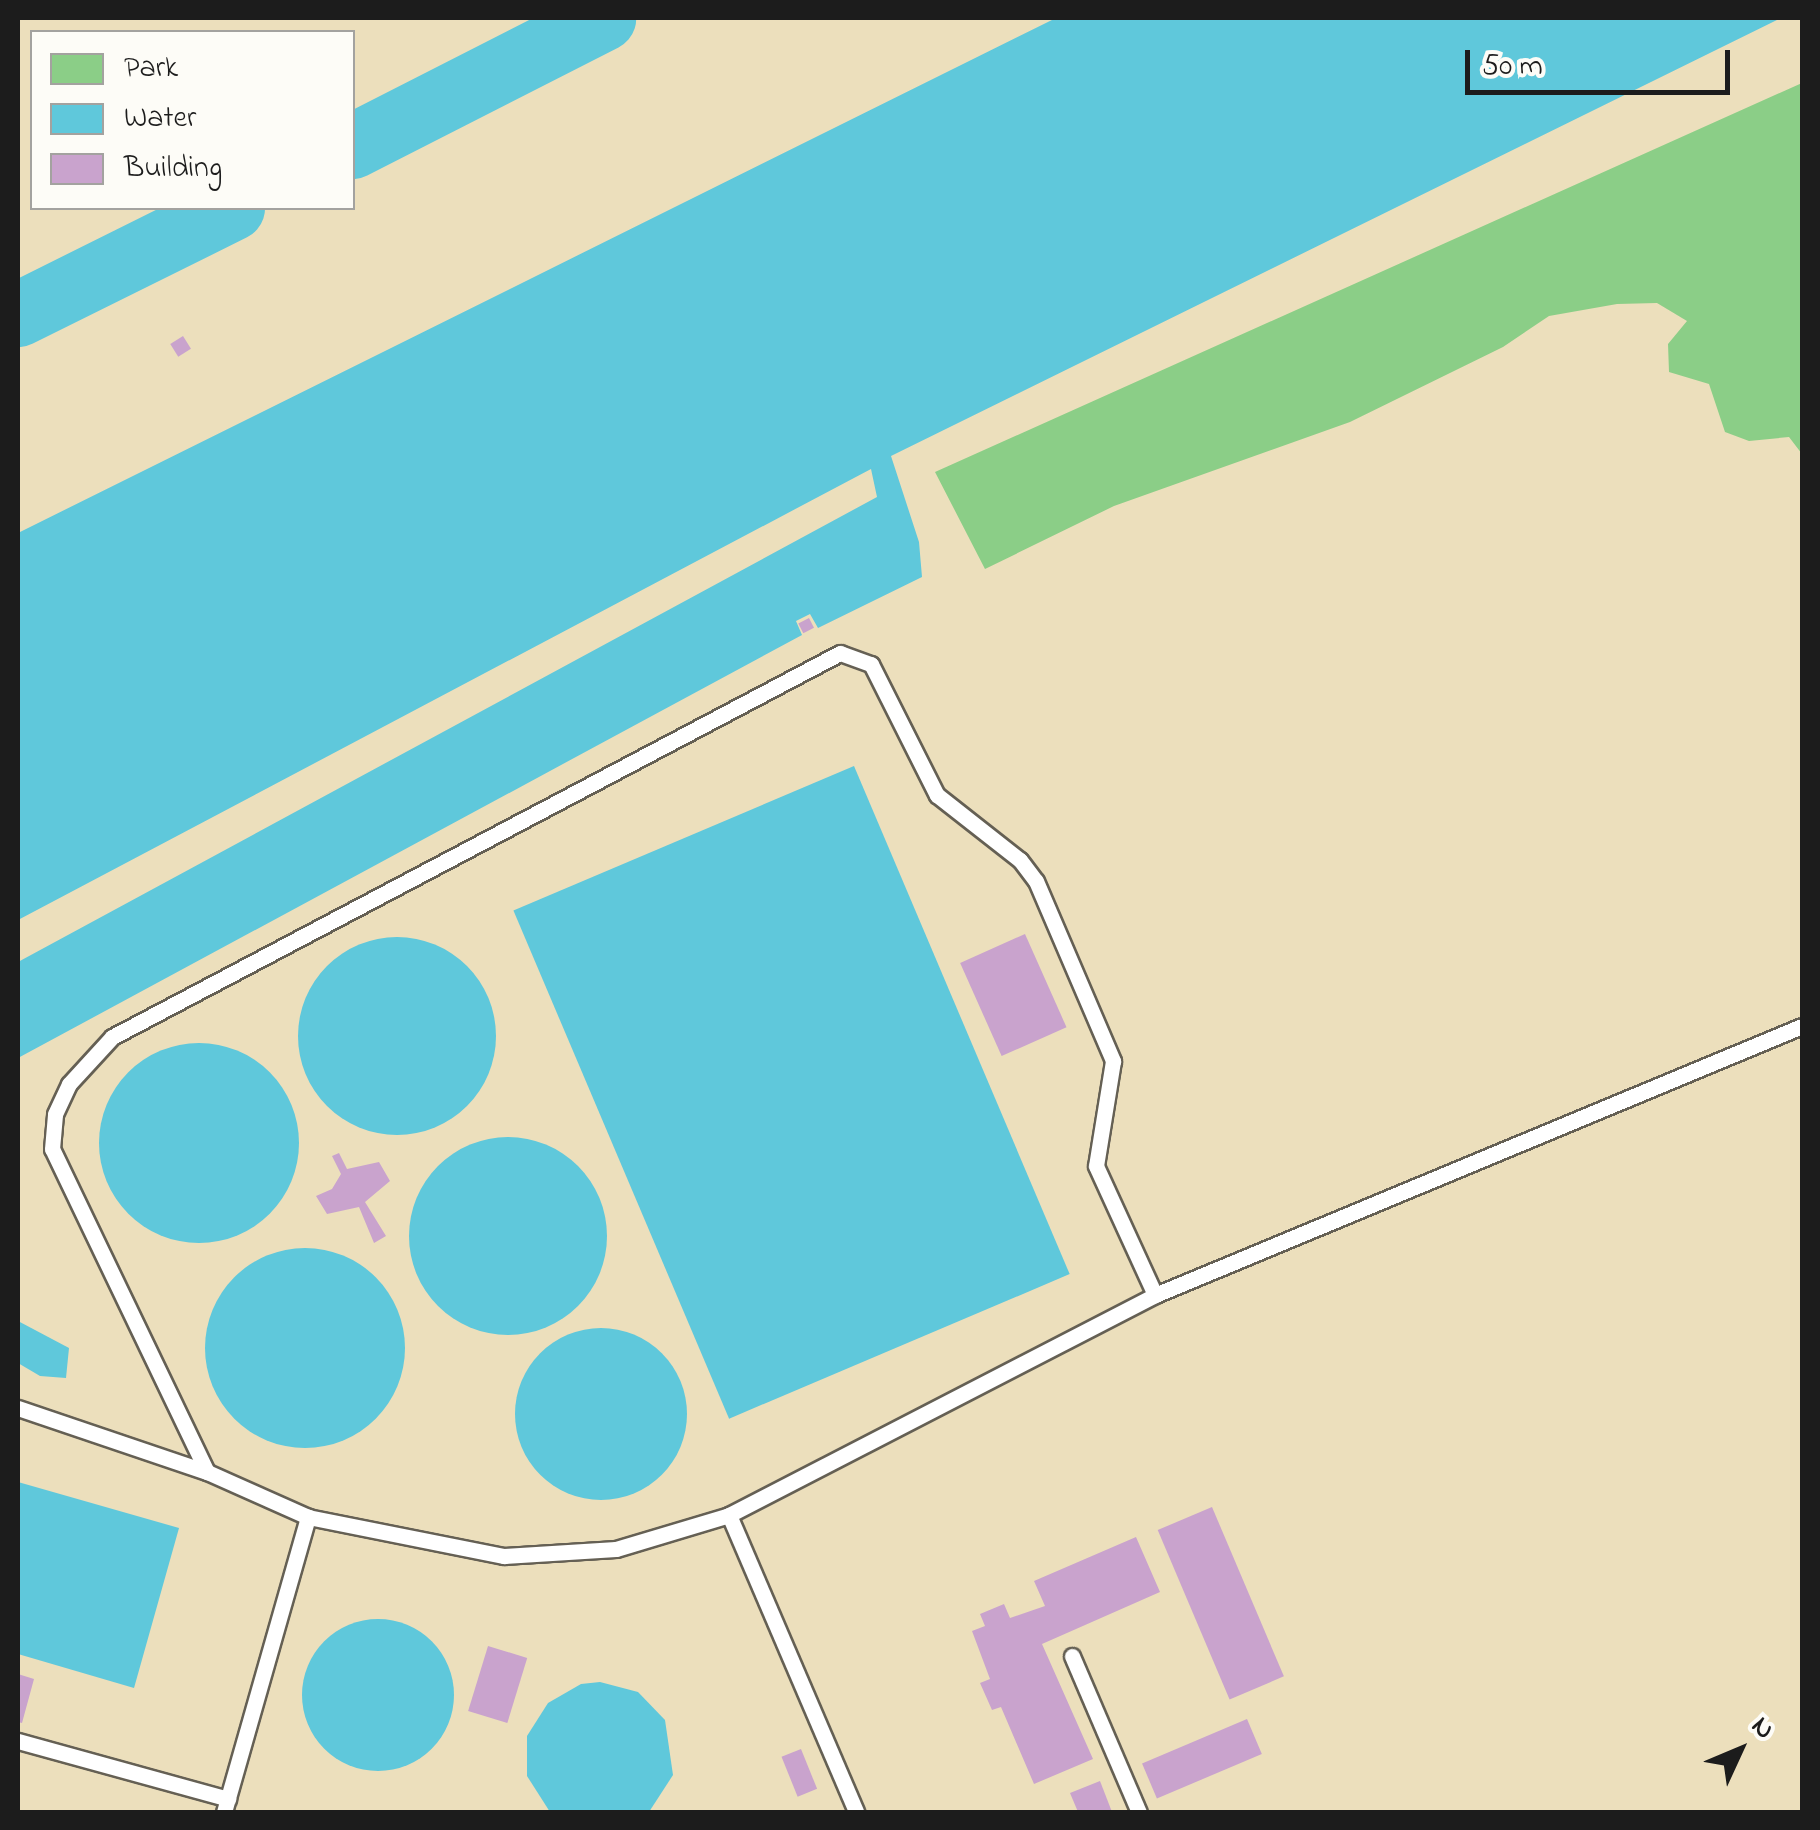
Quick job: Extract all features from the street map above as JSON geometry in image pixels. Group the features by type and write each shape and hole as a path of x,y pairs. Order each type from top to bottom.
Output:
{"lane":[{"path":"207,1472 52,1149 55,1114 69,1084 112,1037 840,652 871,664 937,795 1020,860 1036,881 1113,1061 1096,1135 1096,1166 1155,1295"},
{"path":"18,1408 207,1472 308,1517 504,1556 556,1557 616,1549 729,1515 1155,1295 1802,1026"},
{"path":"729,1515 856,1812"},
{"path":"18,1741 226,1806 308,1517"},
{"path":"1072,1656 1139,1812"}],"green space":[{"path":"1802,83 1802,454 1789,437 1749,441 1725,432 1709,384 1669,372 1668,344 1687,321 1657,303 1617,304 1549,316 1503,347 1350,422 1114,506 985,569 935,472"}],"water":[{"path":"1056,18 1781,18 891,456 919,542 922,577 818,628 810,614 796,621 802,635 18,1058 18,962 877,497 871,469 18,920 18,533"},
{"path":"854,766 1070,1274 729,1419 513,911"},
{"path":"397,937 435,945 467,966 488,998 496,1036 488,1074 467,1106 435,1127 397,1135 359,1127 327,1106 306,1074 298,1036 306,998 327,966 359,945"},
{"path":"199,1043 237,1051 270,1072 291,1105 299,1143 291,1181 270,1214 237,1235 199,1243 161,1235 128,1214 107,1181 99,1143 107,1105 128,1072 161,1051"},
{"path":"508,1137 546,1144 578,1166 600,1198 607,1236 600,1274 578,1306 546,1328 508,1335 470,1328 438,1306 416,1274 409,1236 416,1198 438,1166 470,1144"},
{"path":"305,1248 343,1256 375,1278 397,1310 405,1348 397,1386 375,1418 343,1440 305,1448 267,1440 235,1418 213,1386 205,1348 213,1310 235,1278 267,1256"},
{"path":"18,1321 69,1348 66,1378 40,1376 18,1363"},
{"path":"601,1328 634,1335 662,1353 680,1381 687,1414 680,1447 662,1475 634,1493 601,1500 568,1493 540,1475 522,1447 515,1414 522,1381 540,1353 568,1335"},
{"path":"18,1482 179,1528 134,1688 18,1654"},
{"path":"378,1619 407,1625 432,1641 448,1666 454,1695 448,1724 432,1749 407,1765 378,1771 349,1765 324,1749 308,1724 302,1695 308,1666 324,1641 349,1625"},
{"path":"600,1682 638,1692 665,1720 673,1775 649,1812 550,1812 527,1776 527,1736 548,1703 581,1684"}],"building":[{"path":"183,336 191,349 178,357 170,344"},
{"path":"809,618 814,628 803,633 798,623"},
{"path":"1025,934 1066,1027 1002,1056 960,963"},
{"path":"339,1153 347,1169 379,1162 390,1181 365,1202 386,1236 374,1243 359,1207 327,1214 316,1196 332,1189 341,1174 332,1156"},
{"path":"1212,1507 1284,1676 1230,1699 1158,1530"},
{"path":"1136,1537 1160,1592 1042,1644 1093,1759 1034,1784 1001,1707 992,1710 980,1683 990,1679 972,1631 985,1626 980,1614 1004,1604 1010,1618 1045,1606 1034,1581"},
{"path":"488,1646 527,1658 507,1723 468,1711"},
{"path":"18,1674 34,1679 22,1723 18,1722"},
{"path":"1247,1719 1262,1754 1157,1799 1142,1764"},
{"path":"801,1749 817,1789 798,1797 782,1757"},
{"path":"1100,1781 1112,1812 1078,1812 1070,1793"}],"waterway":[{"path":"355,144 603,18"},
{"path":"18,314 228,210"}]}
